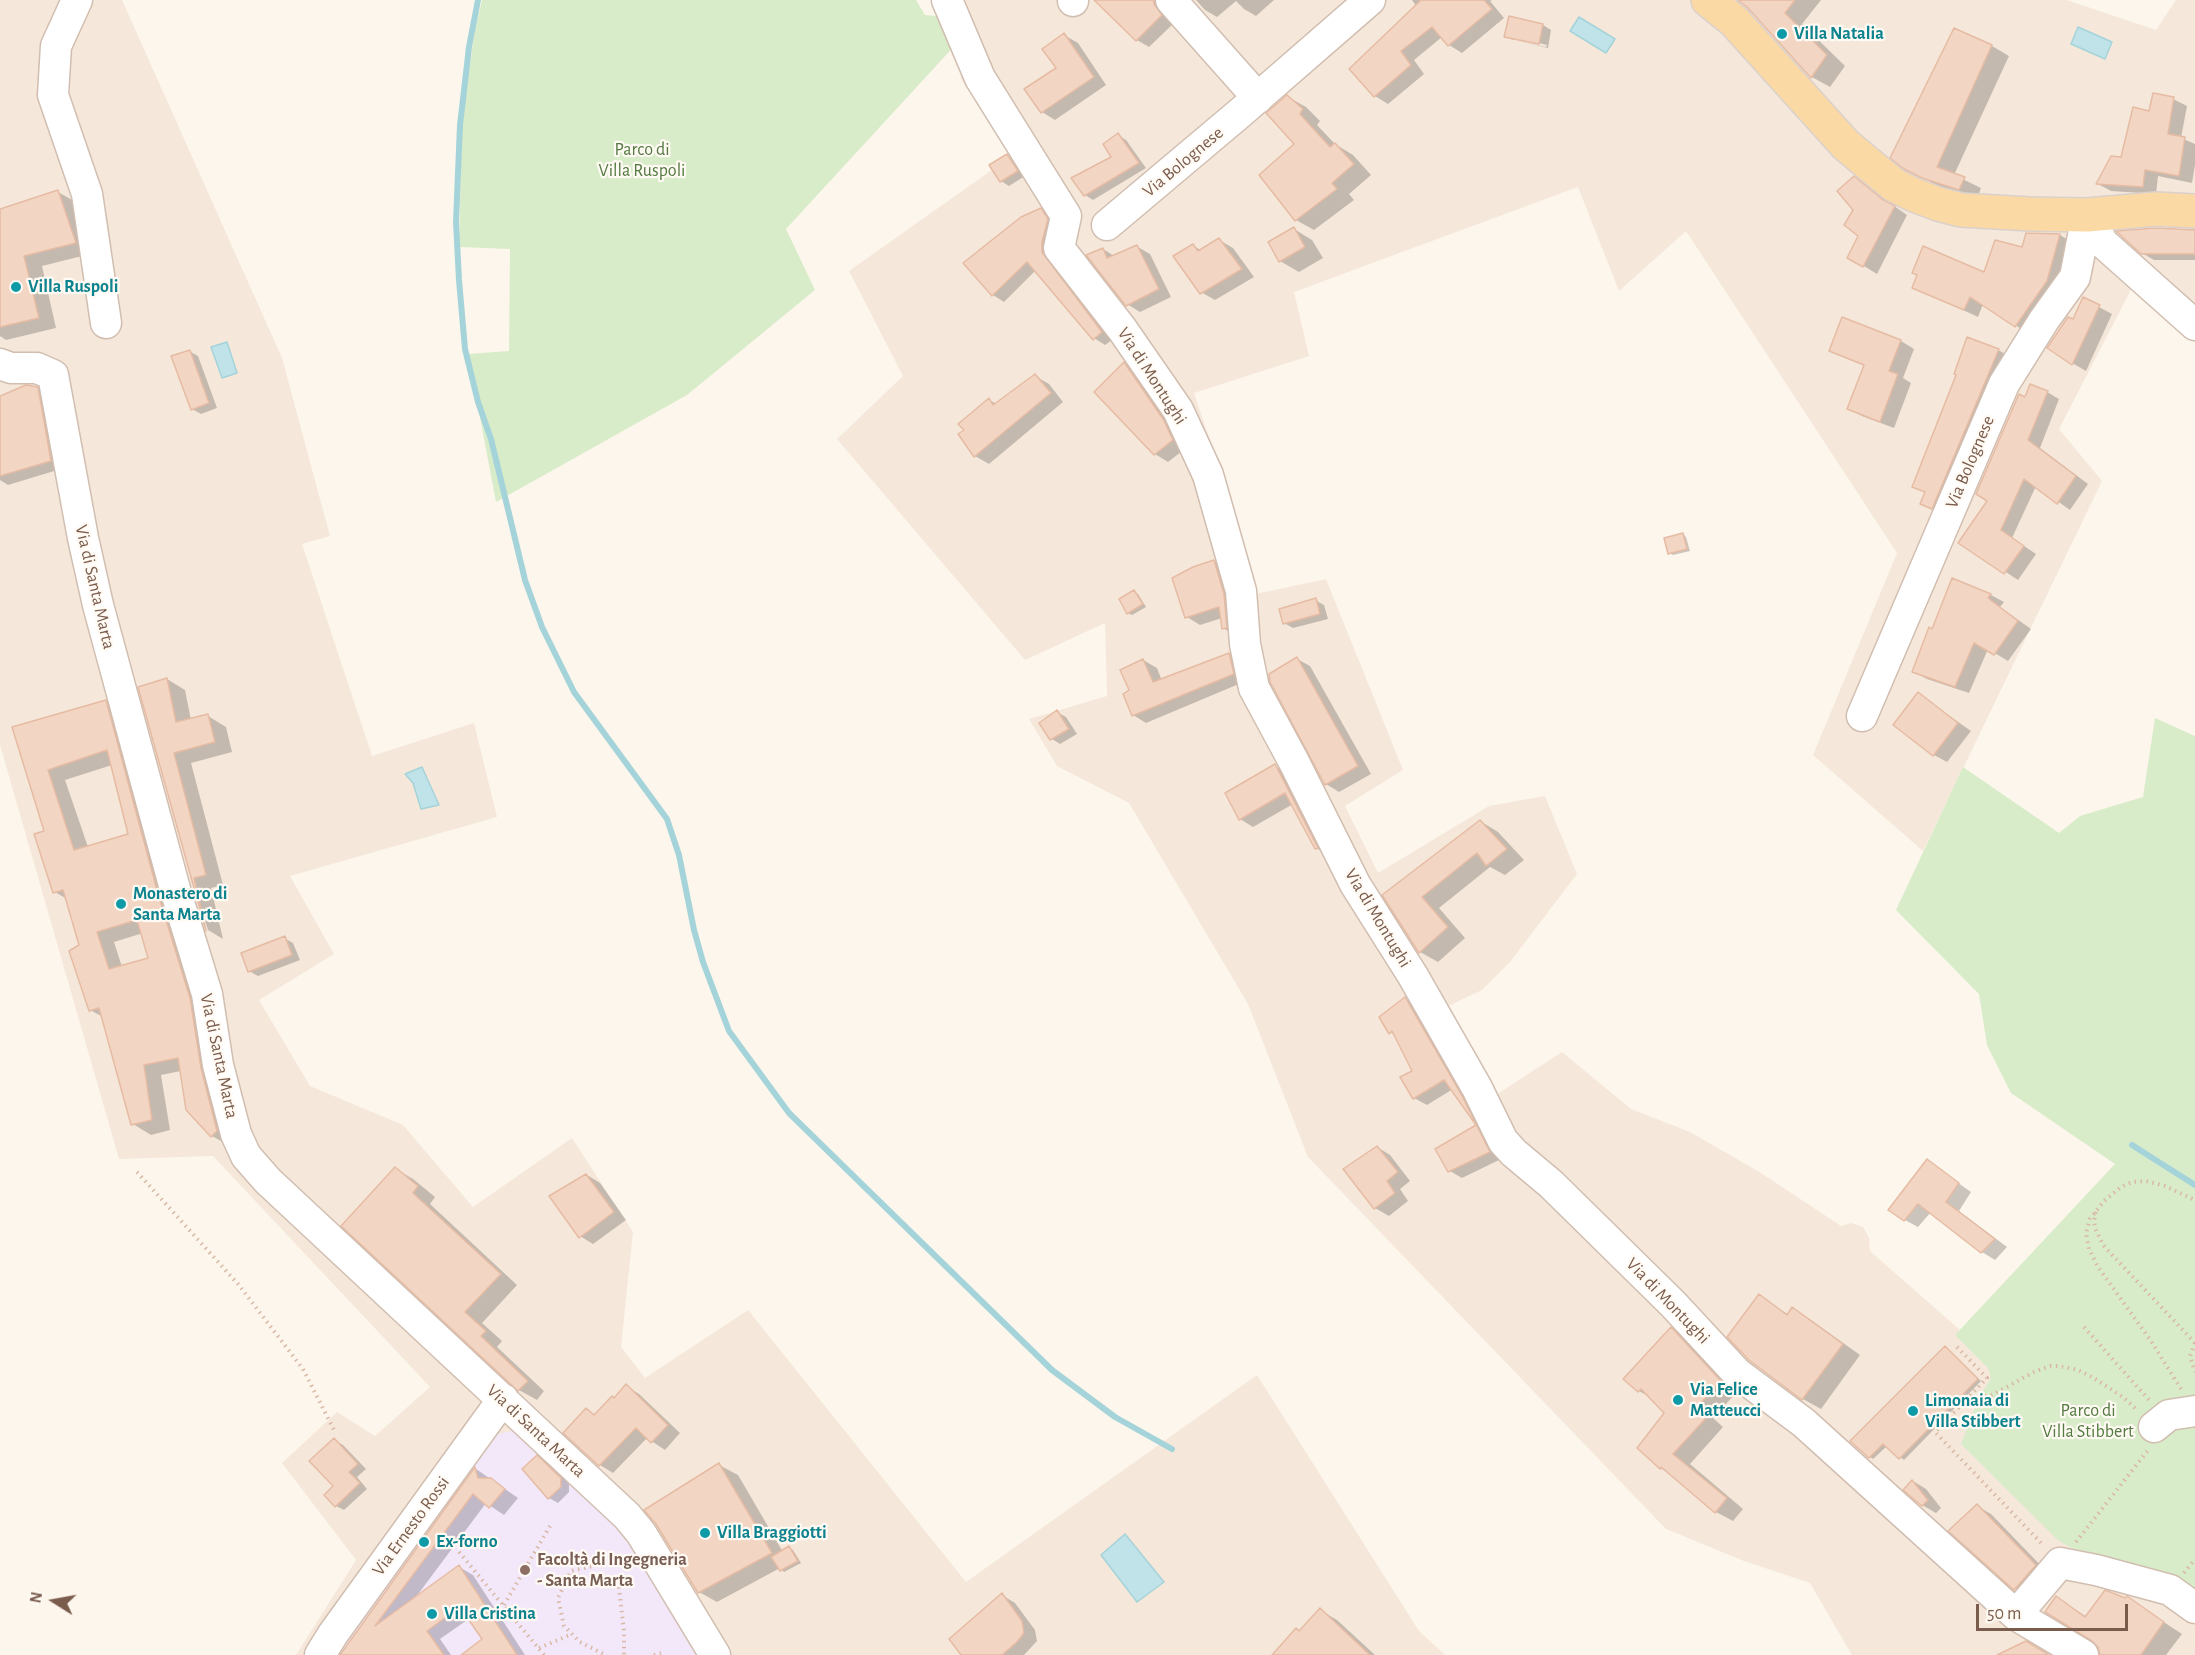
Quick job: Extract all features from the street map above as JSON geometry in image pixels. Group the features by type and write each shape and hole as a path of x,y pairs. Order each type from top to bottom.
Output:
{"main road":[{"path":"1708,0 1734,21 1846,145 1894,185 1938,204 1961,210 2087,215 2156,209 2195,211"}],"street":[{"path":"77,0 56,46 53,95 87,194 106,323"},
{"name":"Via di Montughi","path":"947,0 980,78 1066,216 1059,248 1122,329 1178,410 1209,475 1241,591 1245,644 1254,688 1355,884 1413,976 1477,1088 1503,1141 1551,1184 1673,1304 1737,1373 1804,1423 2016,1615 2083,1655"},
{"path":"1171,0 1258,98"},
{"name":"Via Bolognese","path":"1107,225 1370,0"},
{"path":"2087,215 2103,243 2195,325"},
{"name":"Via Bolognese","path":"1862,716 2004,384 2044,320 2075,277 2087,215"},
{"name":"Via di Santa Marta","path":"0,364 11,368 37,368 53,375 82,538 98,605 175,889 207,994 218,1065 236,1134 246,1156 268,1181 620,1509 641,1533 715,1655"},
{"name":"Via Ernesto Rossi","path":"320,1655 503,1399"},
{"path":"2016,1615 2060,1563 2170,1590 2195,1608"}],"path":[{"path":"137,1172 238,1284 303,1369 334,1430"},
{"path":"1957,1347 1987,1378 1935,1432 2060,1563 2170,1422 2185,1398 2179,1384 2098,1267 2089,1249 2086,1229 2098,1209 2121,1187 2138,1181 2165,1186 2195,1200"},
{"path":"2098,1209 2094,1221 2103,1245 2195,1343 2190,1356 2195,1372"},
{"path":"2084,1327 2170,1422"},
{"path":"1967,1398 1992,1395 2034,1372 2050,1366 2060,1366 2078,1370 2170,1422"},
{"path":"504,1605 550,1526"},
{"path":"459,1552 543,1655"},
{"path":"597,1565 571,1571 558,1598 564,1626 580,1642 605,1655"},
{"path":"620,1587 624,1655"},
{"path":"539,1648 572,1634"},
{"path":"654,1655 661,1653"}],"shaded area":[{"path":"0,0 122,0 282,358 330,536 302,544 372,756 474,723 497,817 290,876 334,954 259,1000 310,1086 403,1125 473,1207 572,1138 633,1232 621,1347 645,1378 748,1310 966,1582 1257,1375 1419,1631 1445,1655 296,1655 356,1560 282,1463 337,1412 375,1436 430,1387 213,1156 119,1159 0,745"},
{"path":"941,0 2067,0 2156,30 2176,0 2195,0 2195,336 2135,282 2059,429 2102,481 1923,851 1813,755 1897,553 1686,231 1619,291 1578,187 1294,292 1309,356 1194,393 1229,496 1251,595 1326,579 1403,770 1345,806 1378,873 1489,806 1545,796 1577,874 1510,962 1482,990 1434,1013 1485,1102 1562,1052 1631,1109 1690,1132 1761,1173 1841,1226 1851,1223 1863,1227 1869,1238 1870,1251 1960,1330 2115,1164 2195,1188 2195,1655 1852,1655 1810,1583 1744,1561 1666,1529 1308,1157 1248,1004 1129,803 1057,766 1029,719 1107,696 1105,623 1025,660 837,439 903,376 849,271 1013,155 961,79 957,49"},
{"name":"Facoltà di Ingegneria - Santa Marta","path":"520,1429 636,1538 705,1655 334,1655 486,1437"}],"green space":[{"name":"Parco di Villa Ruspoli","path":"482,0 916,0 925,15 947,17 959,41 786,229 815,290 687,395 496,502 468,354 509,351 510,249 459,247 462,118 475,30"},
{"name":"Parco di Villa Stibbert","path":"2155,718 2195,736 2195,1599 2102,1565 2059,1541 1961,1444 1980,1395 1991,1379 1988,1368 1955,1335 2115,1164 2011,1093 1987,1045 1979,994 1896,910 1963,767 2059,833 2080,816 2143,797"}],"water":[{"path":"1579,17 1615,39 1606,53 1570,31"},
{"path":"2078,27 2112,42 2105,59 2071,44"},
{"path":"227,342 237,373 222,378 211,347"},
{"path":"422,767 439,805 421,809 413,783 405,774"},
{"path":"1125,1534 1164,1582 1137,1602 1101,1555"}],"building":[{"path":"1094,0 1154,0 1154,4 1162,15 1136,41"},
{"path":"1421,0 1484,0 1492,9 1448,46 1432,27 1401,51 1411,65 1374,97 1349,69"},
{"name":"Villa Natalia","path":"1738,0 1795,0 1785,13 1827,55 1811,78 1748,8"},
{"path":"1509,16 1543,24 1539,44 1504,37"},
{"path":"1954,28 1992,45 1937,167 1965,177 1959,190 1922,178 1904,169 1890,158"},
{"path":"1064,33 1094,77 1041,113 1024,89 1056,68 1042,49"},
{"path":"2153,93 2174,97 2168,134 2185,137 2179,176 2145,170 2143,187 2096,184 2111,156 2121,157 2133,107 2149,111"},
{"path":"1287,95 1303,109 1300,114 1330,147 1335,143 1354,164 1332,183 1337,189 1295,221 1259,175 1294,144 1266,113"},
{"path":"1118,133 1139,163 1084,196 1071,178 1111,157 1103,144"},
{"path":"1007,154 1018,171 1000,182 989,165"},
{"path":"1854,176 1882,199 1895,206 1863,267 1847,258 1858,236 1844,225 1853,210 1837,191"},
{"name":"Villa Ruspoli","path":"58,190 76,243 24,256 39,318 0,327 0,209"},
{"path":"1041,208 1048,219 1042,252 1102,332 1093,340 1027,262 992,296 963,263 1021,217"},
{"path":"1294,227 1305,247 1279,262 1268,242"},
{"path":"2156,228 2195,230 2195,254 2141,254 2116,231"},
{"path":"2026,233 2060,234 2047,281 2015,327 1970,297 1964,310 1912,288 1917,275 1912,273 1923,246 1984,272 1995,240 2022,247"},
{"path":"1219,238 1242,269 1200,294 1173,256 1193,244 1198,251"},
{"path":"1137,245 1159,289 1126,306 1086,255 1103,248 1107,258"},
{"path":"2083,297 2100,305 2072,365 2047,348 2068,317 2073,319"},
{"path":"1842,317 1901,340 1889,371 1898,374 1880,422 1847,409 1864,365 1829,351"},
{"path":"1967,337 1999,349 1932,509 1920,504 1925,492 1912,487 1956,375 1954,374"},
{"path":"190,350 209,403 191,410 171,356"},
{"path":"1124,362 1163,419 1173,440 1154,455 1094,392"},
{"path":"1035,374 1051,393 974,457 958,434 964,430 958,424 989,398 993,405"},
{"path":"2030,384 2048,391 2028,440 2076,476 2057,504 2024,479 2001,530 2024,546 2004,574 1958,543 1987,501 1976,494 2019,394 2025,397"},
{"path":"26,385 38,387 51,461 0,476 0,396"},
{"path":"1683,533 1687,549 1668,554 1664,538"},
{"path":"1214,560 1224,594 1227,628 1222,629 1219,607 1185,618 1172,578 1193,567"},
{"path":"1952,578 1991,594 1988,598 2018,621 1994,655 1974,643 1955,687 1912,672 1929,627 1932,629"},
{"path":"1134,590 1143,604 1127,614 1119,599"},
{"path":"1316,598 1320,614 1283,624 1279,609"},
{"path":"1229,653 1234,674 1132,716 1123,694 1129,690 1120,670 1143,659 1153,682"},
{"path":"1297,657 1358,766 1325,785 1270,682 1269,674"},
{"path":"167,678 176,722 208,714 215,742 174,753 206,875 194,878 206,931 138,687"},
{"path":"1918,692 1958,723 1933,756 1893,725"},
{"name":"Monastero di Santa Marta","path":"106,700 158,894 190,998 201,1068 217,1131 211,1137 186,1110 178,1058 144,1065 152,1120 131,1125 99,1008 89,1011 69,951 79,945 63,890 53,893 34,834 44,831 12,727","holes":["107,750 128,834 74,850 48,770","137,920 148,958 109,969 97,932"]},
{"path":"1057,710 1069,729 1050,740 1039,723"},
{"path":"1275,764 1318,848 1315,849 1285,793 1239,820 1225,793"},
{"path":"1480,820 1507,849 1486,866 1477,853 1422,897 1448,927 1419,953 1382,895"},
{"path":"285,936 292,955 248,972 241,953"},
{"path":"1405,997 1462,1096 1490,1152 1448,1172 1435,1149 1476,1125 1444,1080 1413,1099 1400,1077 1412,1071 1392,1031 1389,1034 1379,1017"},
{"path":"1377,1146 1398,1172 1387,1181 1395,1193 1374,1209 1343,1169"},
{"path":"1927,1159 1959,1183 1946,1202 1995,1239 1981,1253 1918,1204 1904,1221 1888,1210"},
{"path":"395,1167 418,1186 413,1193 501,1274 465,1312 486,1331 481,1336 528,1381 518,1391 341,1226"},
{"path":"586,1174 614,1212 579,1238 549,1196"},
{"path":"1759,1294 1787,1315 1792,1307 1843,1344 1802,1400 1749,1360 1727,1337"},
{"name":"Via Felice Matteucci","path":"1671,1327 1721,1381 1697,1407 1707,1417 1673,1454 1727,1498 1715,1513 1637,1448 1664,1413 1641,1389 1638,1392 1623,1379"},
{"name":"Limonaia di Villa Stibbert","path":"1945,1346 1978,1379 1899,1459 1883,1444 1869,1458 1850,1441"},
{"path":"626,1384 668,1425 651,1443 636,1428 599,1466 563,1433 586,1408 594,1415"},
{"path":"334,1438 358,1464 349,1472 360,1483 335,1507 324,1495 333,1486 309,1461"},
{"path":"537,1455 561,1478 561,1487 548,1499 522,1469"},
{"name":"Villa Braggiotti","path":"719,1463 772,1553 698,1593 656,1524 644,1510"},
{"path":"475,1467 478,1478 491,1478 505,1489 489,1508 473,1494 375,1626 459,1565 517,1655 461,1655 482,1639 460,1607 427,1631 444,1655 340,1655"},
{"path":"1912,1480 1928,1500 1922,1506 1903,1490"},
{"path":"1977,1504 2036,1565 2014,1590 1948,1531"},
{"path":"789,1546 798,1561 780,1571 771,1557"},
{"path":"2105,1590 2125,1598 2127,1596 2164,1622 2141,1655 2100,1655 2098,1647 2092,1641 2045,1612 2056,1596 2085,1617"},
{"path":"1002,1593 1022,1621 1024,1633 1002,1655 961,1655 949,1639"},
{"path":"1320,1608 1370,1655 1272,1655 1296,1628 1299,1631"},
{"path":"2026,1641 2049,1655 1997,1655"}],"waterway":[{"path":"478,0 469,47 460,125 456,222 465,349 478,402 491,439 525,580 542,627 574,692 667,819 679,855 703,962 729,1031 789,1113 1052,1370 1115,1417 1172,1449"},
{"path":"2132,1145 2195,1185"}],"place":[{"name":"Villa Natalia","path":"1782,34"},
{"name":"Villa Ruspoli","path":"16,287"},
{"name":"Monastero di Santa Marta","path":"121,904"},
{"name":"Via Felice Matteucci","path":"1678,1400"},
{"name":"Limonaia di Villa Stibbert","path":"1913,1411"},
{"name":"Villa Braggiotti","path":"705,1533"},
{"name":"Ex-forno","path":"424,1542"},
{"name":"Facoltà di Ingegneria - Santa Marta","path":"525,1570"},
{"name":"Villa Cristina","path":"432,1614"}]}
